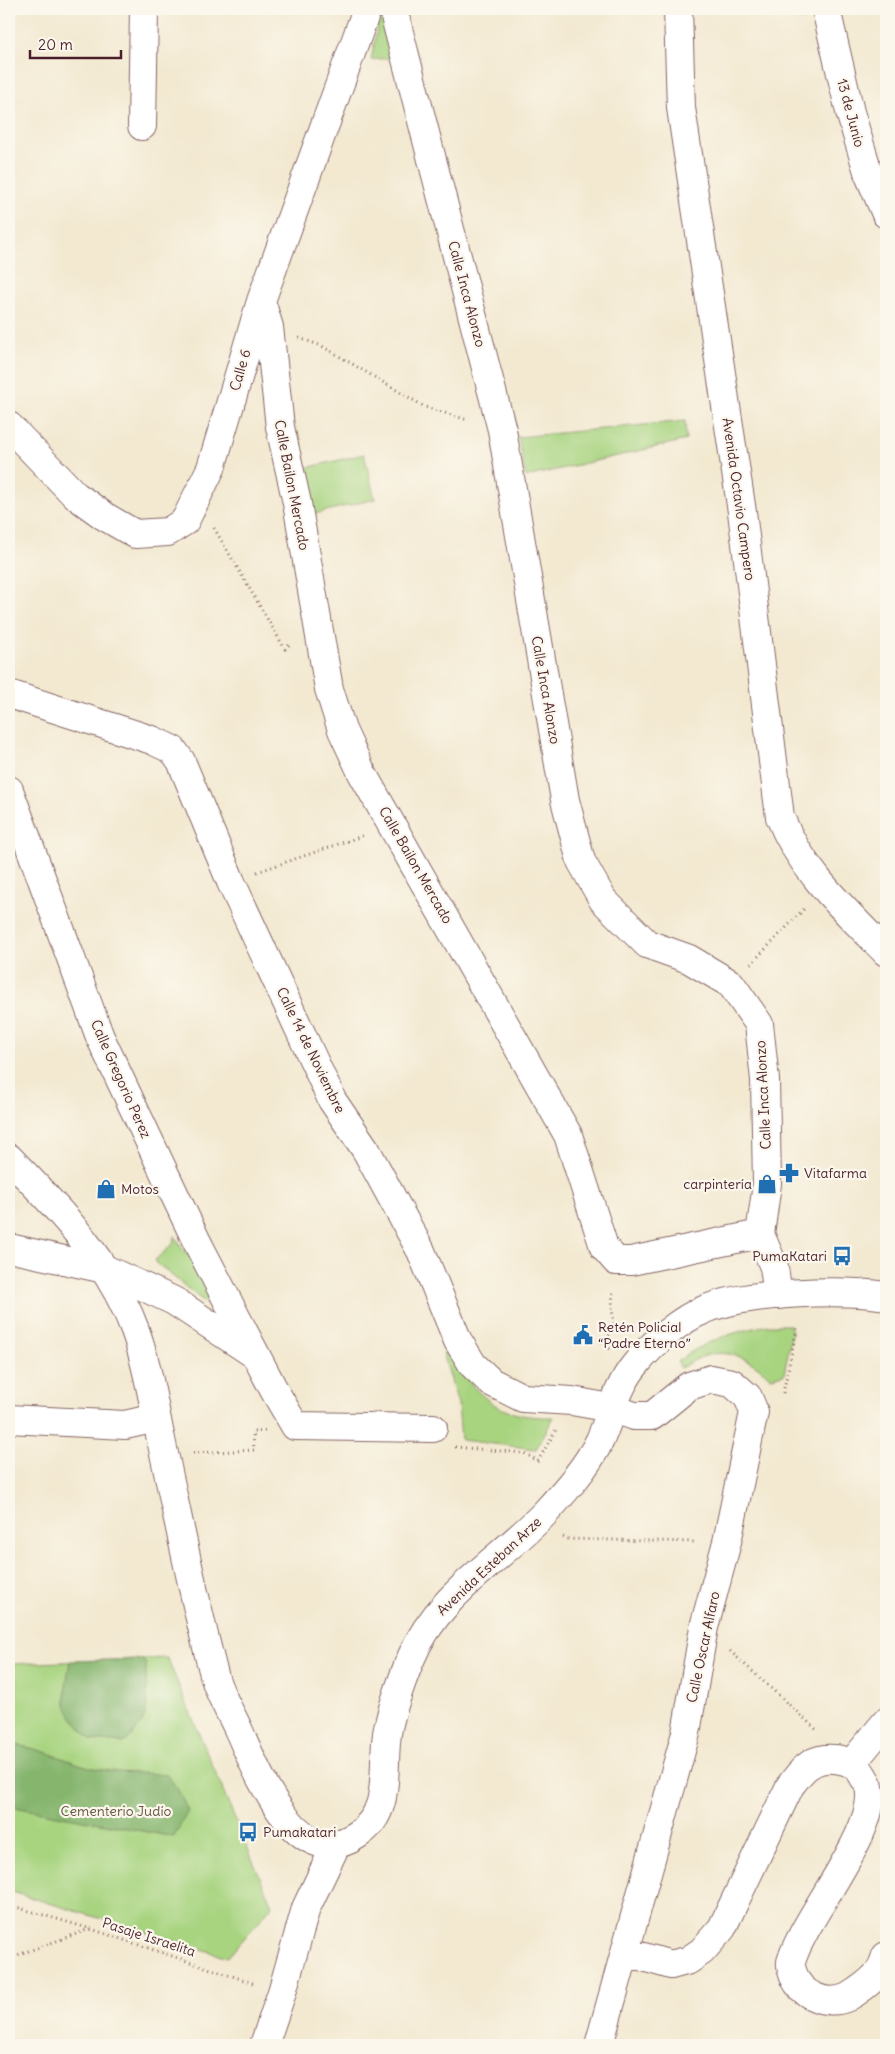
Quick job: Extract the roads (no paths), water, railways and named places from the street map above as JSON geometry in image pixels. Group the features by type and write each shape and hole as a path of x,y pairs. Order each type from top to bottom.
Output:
{"street":[{"path":"142,126 144,9"},
{"name":"Calle 6","path":"9,426 75,495 104,516 135,534 168,532 185,521 211,468 261,301 367,9"},
{"name":"Calle Inca Alonzo","path":"393,9 502,430 565,800 581,861 603,900 647,944 689,959 731,984 759,1024 765,1080 766,1184 760,1234 774,1267 778,1295"},
{"name":"Avenida Octavio Campero","path":"678,9 681,108 742,512 780,817 800,858 824,888 886,952"},
{"name":"13 de Junio","path":"826,9 850,112 869,175 886,214"},
{"name":"Calle Bailon Mercado","path":"261,301 269,326 280,427 297,503 329,690 342,730 362,772 394,825 568,1135 604,1247 616,1261 631,1261 760,1234"},
{"name":"Calle 14 de Noviembre","path":"9,694 152,740 173,750 181,761 231,882 332,1100 366,1150 421,1251 458,1341 473,1365 491,1382 523,1398 572,1401 611,1408"},
{"name":"Calle Gregorio Perez","path":"9,790 100,1037 197,1242 274,1390 295,1426 440,1437"},
{"path":"9,1158 59,1209 105,1269 136,1331 216,1682 266,1791 285,1819 309,1839 336,1845 306,1908 282,1992 264,2045"},
{"path":"9,1248 105,1269 174,1301 258,1357"},
{"name":"Avenida Esteban Arze","path":"336,1845 359,1835 375,1817 385,1789 387,1731 413,1654 430,1622 460,1589 542,1516 575,1479 599,1443 611,1408 634,1367 682,1322 707,1308 744,1299 778,1295 864,1293 886,1296"},
{"name":"Calle Oscar Alfaro","path":"599,2045 686,1733 704,1627 727,1542 754,1412 748,1397 732,1383 711,1379 689,1386 652,1416 634,1416 611,1408"},
{"path":"9,1419 125,1425 156,1418"},
{"path":"852,1763 886,1722"},
{"path":"626,1952 671,1965 689,1960 702,1951 722,1928 790,1786 804,1768 818,1760 833,1758 852,1763 860,1770 869,1787 868,1813 845,1862 804,1933 790,1964 795,1982 811,1997 829,2000 847,1997 878,1974 886,1956"}],"place":[{"name":"Vitafarma","path":"789,1173"},
{"name":"carpintería","path":"767,1184"},
{"name":"Motos","path":"106,1189"},
{"name":"PumaKatari","path":"842,1256"},
{"name":"Retén Policial “Padre Eterno”","path":"583,1335"},
{"name":"Pumakatari","path":"248,1832"}],"park label":[{"name":"Cementerio Judío","path":"116,1811"}]}
